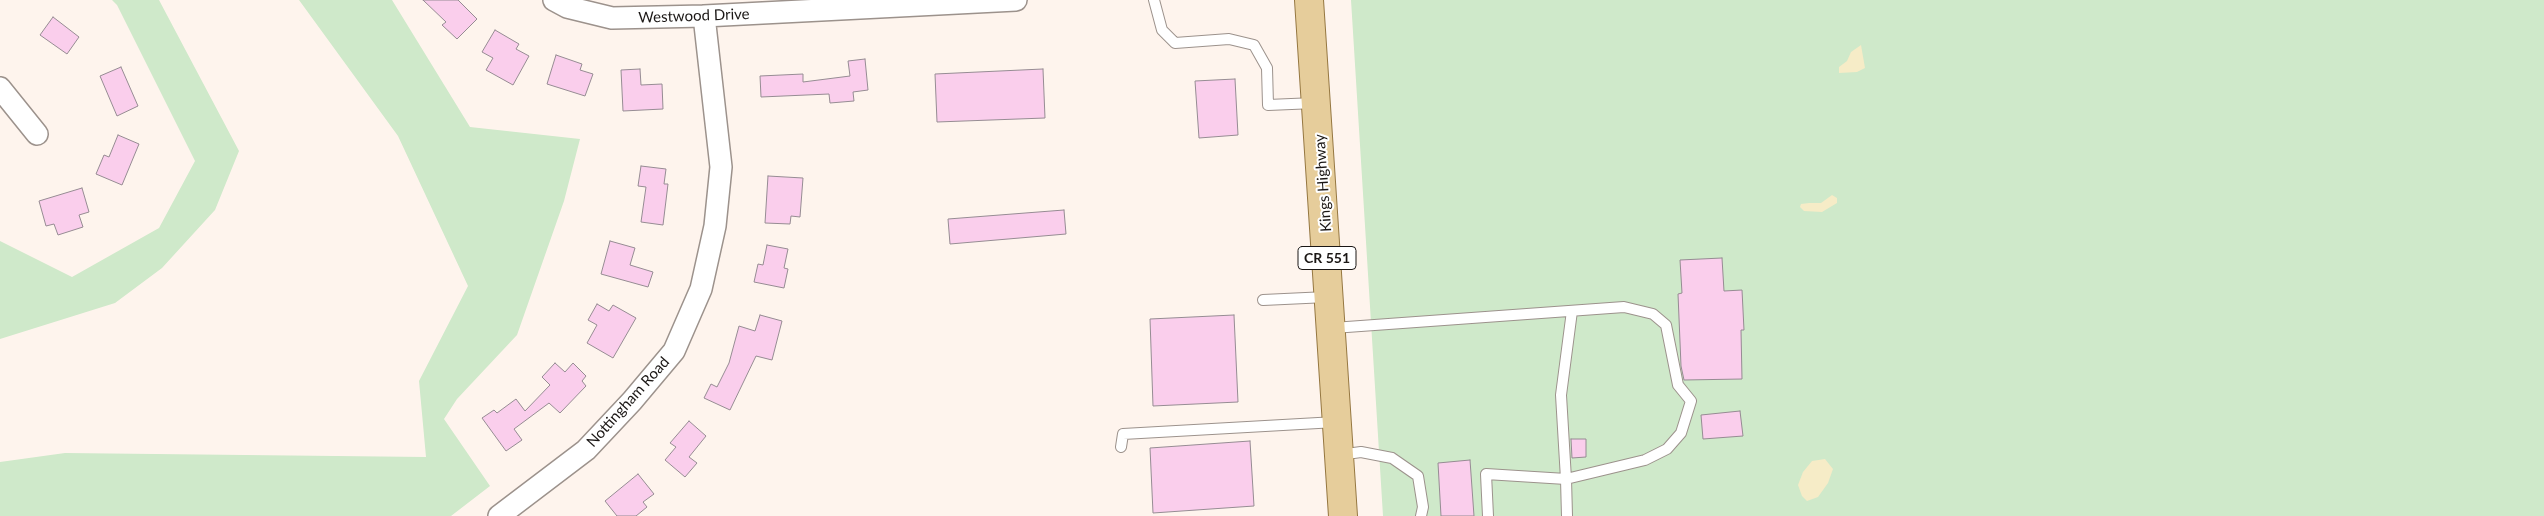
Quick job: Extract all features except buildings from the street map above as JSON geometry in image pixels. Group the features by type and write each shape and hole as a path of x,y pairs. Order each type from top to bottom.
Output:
{"main road":[{"name":"Kings Highway","path":"1310,0 1343,516"}],"street":[{"name":"Westwood Drive","path":"554,0 567,7 612,18 704,16 1003,0"},
{"name":"Nottingham Road","path":"499,516 586,450 632,401 674,350 701,288 716,226 722,167 704,16"},
{"path":"0,88 37,134"}],"lane":[{"path":"1154,0 1162,30 1175,43 1228,39 1254,45 1268,68 1268,105 1317,103"},
{"path":"1263,300 1330,296"},
{"path":"1332,328 1624,307 1653,314 1666,325 1678,385 1691,401 1681,433 1667,449 1645,460 1566,478 1486,474 1488,516"},
{"path":"1565,516 1566,478 1561,395 1572,312"},
{"path":"1121,447 1123,434 1337,422"},
{"path":"1339,455 1360,452 1392,458 1418,476 1423,507 1421,516"}],"green space":[{"path":"112,0 159,0 239,151 215,210 162,268 115,303 0,339 0,241 72,277 159,228 195,161 117,5"},
{"path":"299,0 392,0 470,127 580,139 564,201 517,335 457,399 444,419 490,486 451,516 0,516 0,462 65,453 426,457 419,381 468,286 398,136"},
{"path":"1351,0 2544,0 2544,516 1383,516"}],"sand":[{"path":"1861,45 1865,68 1857,72 1839,73 1839,67 1847,61 1851,52"},
{"path":"1832,195 1837,198 1837,203 1822,212 1804,211 1800,207 1801,204 1821,203"},
{"path":"1825,459 1833,469 1828,483 1818,497 1807,501 1802,496 1798,485 1803,472 1812,461"}]}
